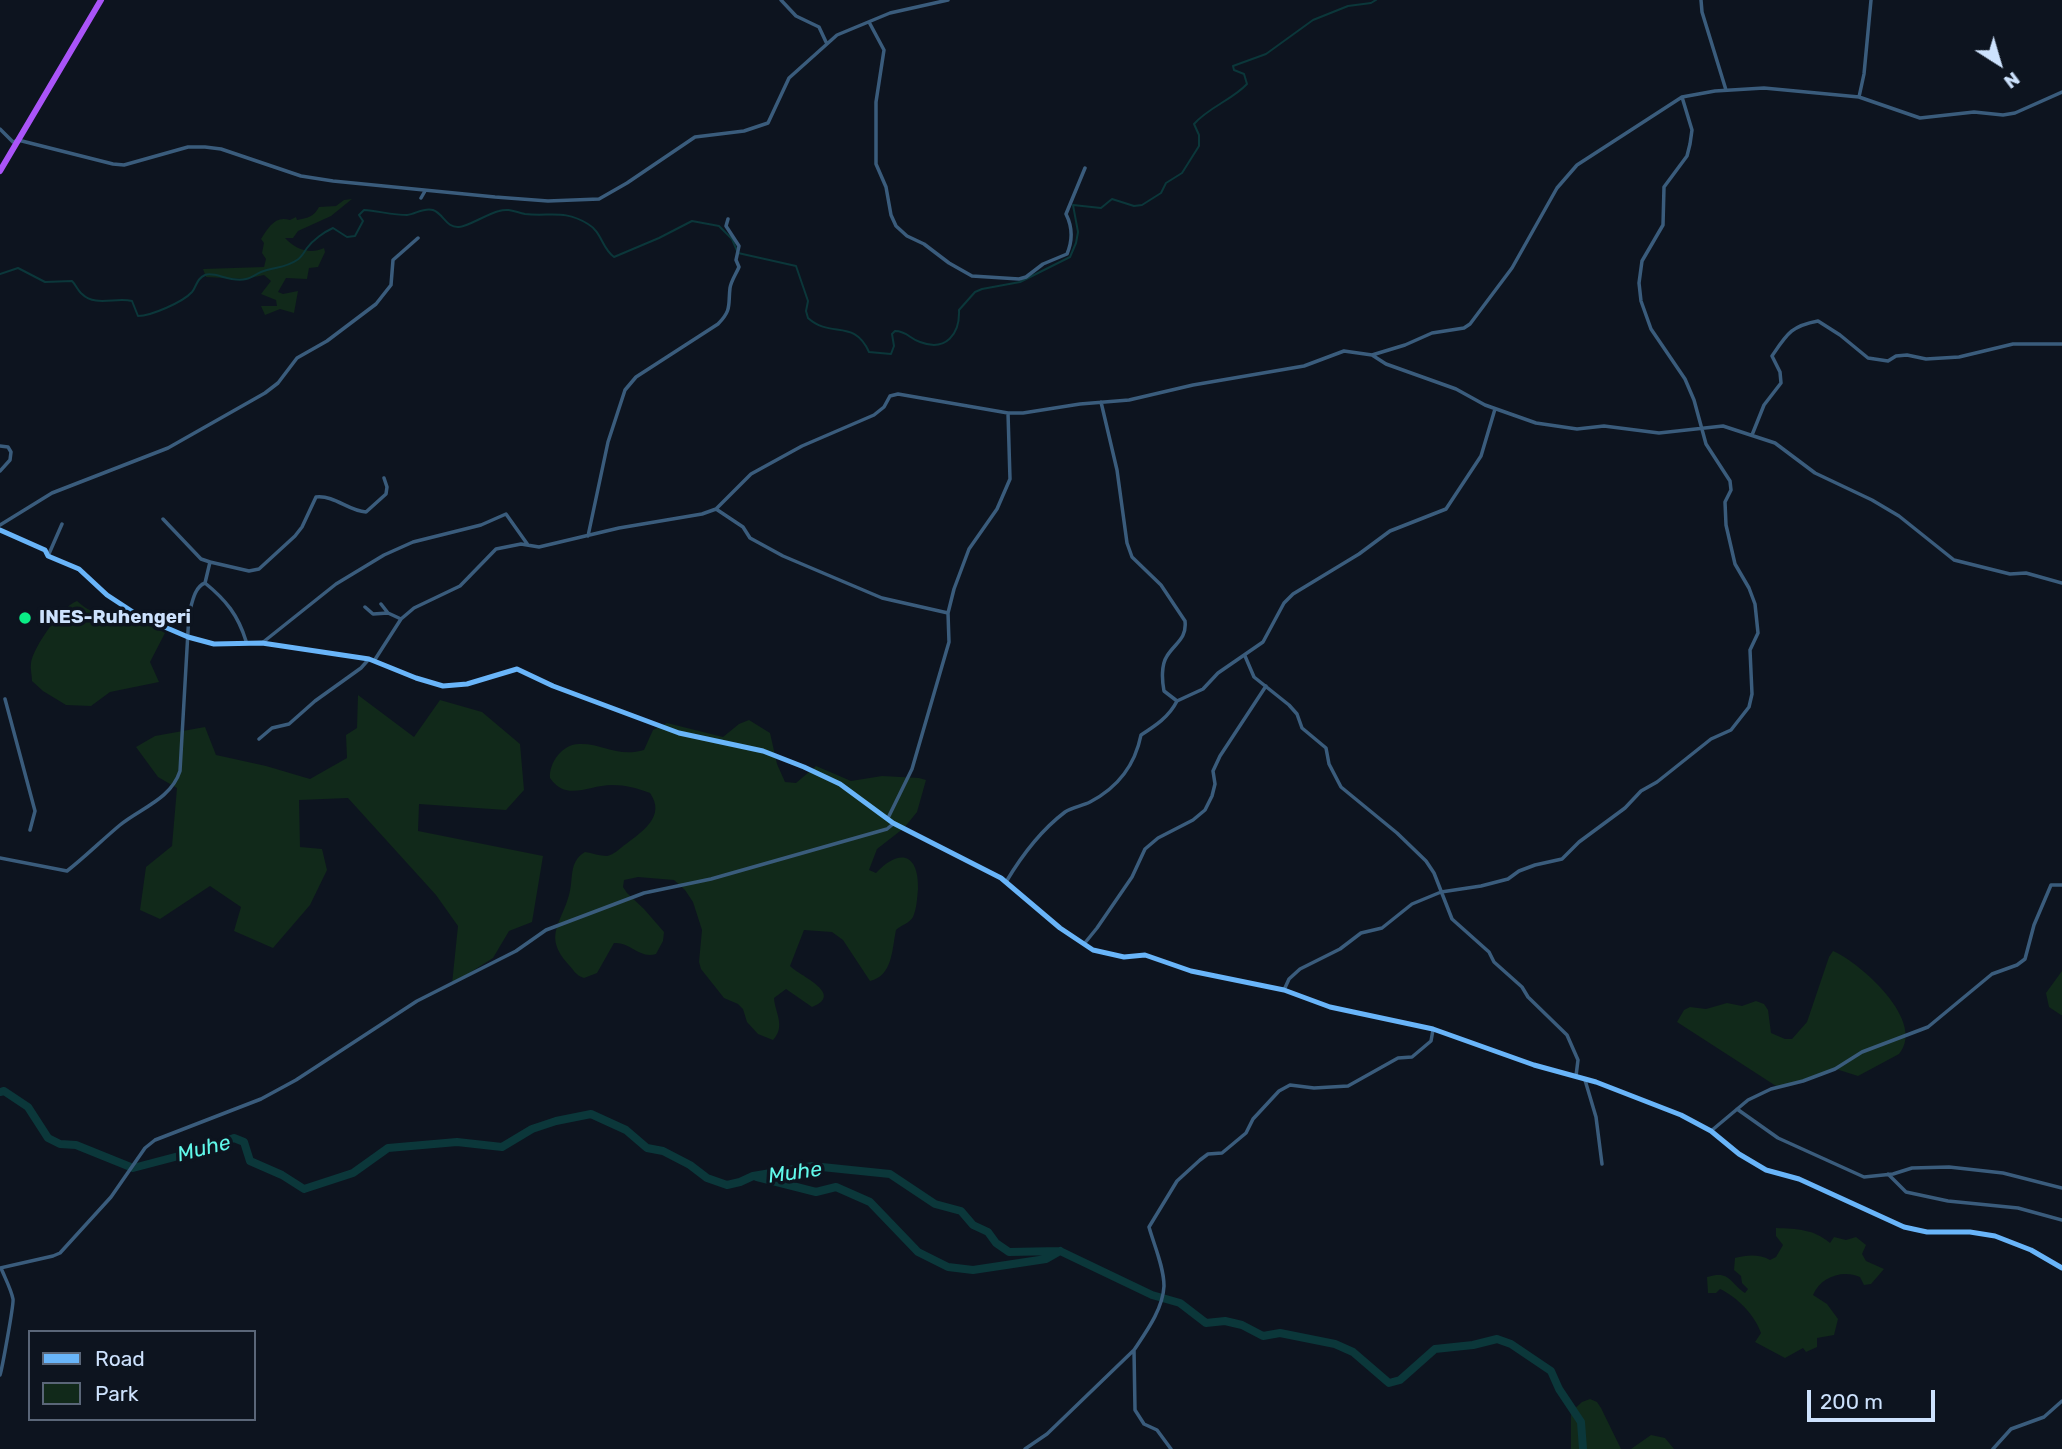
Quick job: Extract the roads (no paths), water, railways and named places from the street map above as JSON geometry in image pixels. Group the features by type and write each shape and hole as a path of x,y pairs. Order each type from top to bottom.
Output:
{"highway":[{"path":"0,171 102,0"}],"main road":[{"path":"0,527 45,550 48,556 79,569 107,595 139,616 188,637 214,644 246,641 371,660 443,686 467,684 516,669 679,733 763,751 840,784 887,819 1006,882 1060,928 1106,955 1145,955 1191,971 1284,990 1330,1007 1433,1029 1650,1102 1711,1131 1739,1154 1766,1170 1799,1179 1904,1227 1927,1232 1970,1232 1995,1236 2031,1250 2062,1268"}],"street":[{"path":"782,0 796,16 819,27 827,43"},
{"path":"0,129 13,142 18,140 124,165 188,148 205,147 221,149 301,176 425,191 548,201 602,198 695,137 744,131 768,123 789,78 843,32 890,13 948,0"},
{"path":"1701,0 1702,12 1726,90"},
{"path":"1859,97 1864,74 1871,0"},
{"path":"869,22 884,50 876,102 877,169 886,187 891,215 896,226 907,236 972,276 1001,279 1026,277 1042,264 1067,254 1072,230 1066,214 1085,168"},
{"path":"1372,355 1432,333 1464,328 1470,324 1512,268 1557,188 1577,165 1682,97 1726,90 1764,89 1859,97 1920,118 1974,112 2003,115 2015,113 2062,92"},
{"path":"1284,990 1289,979 1300,969 1340,949 1361,933 1382,928 1412,904 1441,892 1508,879 1535,864 1562,859 1579,842 1625,808 1642,790 1657,782 1711,739 1731,730 1749,707 1752,694 1749,650 1758,633 1755,604 1735,564 1726,525 1725,502 1731,490 1730,481 1706,444 1685,379 1646,320 1639,283 1642,261 1663,225 1664,187 1687,156 1690,144 1692,130 1682,97"},
{"path":"421,198 425,191"},
{"path":"588,536 608,442 625,390 636,377 718,324 728,312 731,303 730,288 739,267 736,260 739,246 726,226 728,219"},
{"path":"0,527 52,493 168,448 265,393 278,383 297,358 327,341 376,304 391,285 393,260 418,237"},
{"path":"1752,436 1764,405 1782,383 1772,356 1798,325 1818,321 1868,358 1888,360 1907,355 1926,359 1959,357 2013,344 2062,344"},
{"path":"259,739 272,728 289,724 315,701 371,660 401,619 414,608 460,586 496,549 528,545 539,547 716,509 751,474 802,446 874,415 884,407 890,396 898,394 1008,413 1023,413 1129,400 1193,385 1304,366 1344,351 1372,355 1387,364 1456,389 1495,409 1536,423 1577,429 1604,426 1659,433 1723,426 1774,443 1815,473 1836,481 1899,516 1954,559 2010,574 2026,573 2062,583"},
{"path":"1101,402 1110,434 1127,543 1132,557 1161,585 1185,621 1184,636 1166,657 1164,666 1164,691 1177,701"},
{"path":"1006,882 1021,857 1064,813 1091,801 1117,783 1138,751 1141,735 1172,710 1177,701 1203,690 1218,673 1263,642 1284,603 1293,594 1391,531 1446,509 1481,456 1495,409"},
{"path":"887,819 912,769 948,642 948,613 954,589 969,549 997,509 1010,479 1008,413"},
{"path":"0,446 8,447 11,452 10,460 0,471"},
{"path":"163,519 201,559 249,571 259,569 295,536 316,498 330,498 350,509 366,512 386,494 384,478"},
{"path":"716,509 743,527 750,538 783,556 882,598 948,613"},
{"path":"262,643 336,584 377,559 413,542 481,525 506,514 528,545"},
{"path":"48,556 62,524"},
{"path":"0,858 67,872 120,825 158,801 171,787 180,771 189,614 196,592 201,584 205,583 210,562"},
{"path":"205,583 226,601 240,622 246,641"},
{"path":"381,604 388,613 401,619"},
{"path":"365,607 373,614 388,613"},
{"path":"1245,656 1254,677 1297,714 1301,728 1326,748 1329,764 1341,787 1397,832 1426,861 1434,873 1452,919 1489,952 1494,962 1522,987 1567,1035 1578,1060 1576,1076"},
{"path":"1084,944 1132,877 1145,849 1158,838 1193,820 1205,810 1212,796 1215,784 1213,771 1220,756 1266,686"},
{"path":"5,699 35,811 30,830"},
{"path":"0,1374 4,1366 5,1344 14,1301 1,1268 60,1253 111,1197 145,1148 155,1140 261,1099 296,1080 417,1002 516,951 546,930 644,893 711,879 887,829 894,823"},
{"path":"1711,1131 1748,1100 1771,1089 1835,1069 1862,1052 1928,1027 1992,974 2017,965 2025,959 2034,925 2052,886 2062,885"},
{"path":"1025,1449 1047,1434 1134,1350 1161,1303 1164,1283 1149,1227 1177,1181 1208,1154 1222,1153 1246,1133 1253,1119 1279,1091 1290,1085 1314,1088 1348,1086 1398,1058 1412,1057 1431,1041 1433,1029"},
{"path":"1585,1080 1596,1117 1602,1164"},
{"path":"1737,1109 1778,1138 1864,1177 1912,1168 1949,1167 2003,1172 2062,1188"},
{"path":"1888,1174 1906,1192 1948,1201 2018,1208 2062,1220"},
{"path":"1134,1350 1135,1410 1144,1424 1157,1430 1171,1449"},
{"path":"1993,1449 2011,1429 2045,1417 2062,1401"}],"waterway":[{"path":"0,274 18,268 45,282 72,281 87,298 99,301 132,301 138,316 158,311 182,300 205,275 213,274 234,280 248,278 293,263 315,239 333,228 347,237 355,236 363,221 359,215 364,210 407,215 430,209 455,227 467,225 503,210 525,214 564,215 593,227 614,257 692,221 719,226 732,239 738,253 796,266 808,301 808,318 825,327 856,335 869,352 891,354 894,346 892,334 895,331 903,332 917,341 937,345 950,339 957,327 959,310 975,292 1020,282 1070,257 1078,232 1073,205 1101,208 1112,199 1134,206 1142,205 1161,193 1166,183 1182,173 1199,146 1199,135 1194,124 1247,84 1244,74 1234,70 1233,66 1266,54 1313,20 1348,6 1376,0"},
{"name":"Muhe","path":"0,1092 4,1091 28,1107 48,1138 60,1144 76,1145 133,1168 234,1138 244,1142 250,1161 282,1175 304,1189 353,1173 388,1148 457,1142 502,1147 532,1129 591,1114 626,1130 647,1148 663,1151 690,1165 707,1178 727,1185 753,1176 812,1166 890,1174 935,1204 961,1211 973,1225 988,1232 996,1243 1009,1252 1060,1251 1152,1295 1180,1303 1206,1323 1225,1321 1242,1325 1263,1336 1280,1333 1335,1344 1353,1352 1389,1383 1400,1380 1435,1349 1473,1345 1497,1339 1511,1344 1551,1371 1559,1389 1581,1422 1583,1449"},
{"path":"757,1177 816,1192 836,1187 870,1202 918,1252 948,1267 973,1270 1046,1259 1060,1251"}],"place":[{"name":"INES-Ruhengeri","path":"25,618"}]}
